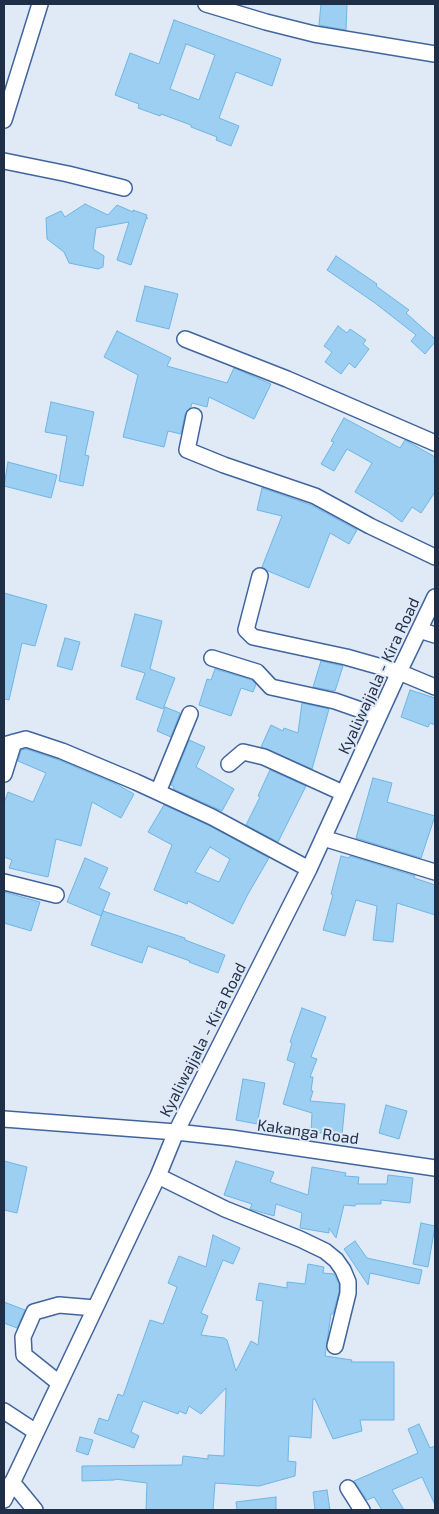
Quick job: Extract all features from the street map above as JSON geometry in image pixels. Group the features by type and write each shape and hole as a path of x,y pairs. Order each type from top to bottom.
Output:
{"street":[{"path":"4,120 40,4"},
{"path":"206,4 314,34 435,54"},
{"path":"4,161 124,188"},
{"path":"185,339 435,443"},
{"path":"194,416 187,450 224,465 315,496 370,526 435,557"},
{"path":"260,576 246,630 253,637 346,657 399,672 435,687"},
{"name":"Kyaliwajjala - Kira Road","path":"4,1500 158,1176 176,1132 309,869 378,716 435,597"},
{"path":"420,630 435,635"},
{"path":"212,658 257,672 271,687 335,701 378,716"},
{"path":"158,792 190,714"},
{"path":"4,774 9,743 26,739 62,751 158,792 212,817 309,869"},
{"path":"230,764 243,752 264,757 343,793"},
{"path":"323,838 435,872"},
{"path":"4,882 56,895"},
{"name":"Kakanga Road","path":"6,1124 176,1132 231,1138 435,1168"},
{"path":"158,1176 225,1209 300,1239 336,1260 348,1282 348,1293 335,1346"},
{"path":"59,1383 24,1354 23,1336 34,1312 59,1305 95,1308"},
{"path":"4,1411 36,1432"},
{"path":"12,1482 34,1510"},
{"path":"348,1488 362,1510"}],"building":[{"path":"321,4 347,4 346,30 319,25"},
{"path":"174,20 281,59 272,86 236,72 219,118 239,126 231,146 216,140 217,137 191,127 191,125 138,108 139,104 115,95 130,53 159,64","holes":["186,44 215,55 199,100 170,89"]},
{"path":"85,204 108,215 117,205 133,212 133,210 147,215 146,218 148,218 146,219 131,265 117,260 129,222 96,228 93,249 104,256 103,267 98,269 69,263 64,252 47,239 46,218 61,211 65,217"},
{"path":"336,256 377,284 376,286 409,310 406,313 435,339 435,342 425,354 411,341 416,335 375,303 327,270"},
{"path":"145,286 178,294 169,329 136,321"},
{"path":"338,326 347,333 350,329 366,340 363,344 369,349 355,368 349,363 341,374 325,362 332,352 324,346"},
{"path":"117,331 171,358 167,366 227,383 234,368 271,384 254,419 209,397 207,407 192,403 185,414 181,434 168,431 164,447 123,437 138,375 104,357"},
{"path":"51,402 94,412 85,455 89,456 83,486 59,481 67,436 45,432"},
{"path":"344,418 400,448 405,440 435,457 435,492 421,513 412,507 402,522 355,492 372,463 347,449 334,471 321,464 334,442 331,441"},
{"path":"8,462 57,475 51,498 4,486"},
{"path":"262,488 311,505 357,530 349,544 330,533 309,588 262,567 282,516 257,510"},
{"path":"4,593 47,605 35,646 22,643 9,700 4,699"},
{"path":"135,614 162,621 150,669 175,678 163,709 136,699 145,673 121,666"},
{"path":"65,638 80,642 72,670 57,666"},
{"path":"321,661 343,666 335,691 313,687"},
{"path":"215,669 252,680 256,684 253,692 241,688 231,716 199,705 207,679 211,680"},
{"path":"410,690 435,698 435,725 430,723 428,727 401,717"},
{"path":"302,703 329,709 312,769 261,747 271,725 283,731 284,728 298,733"},
{"path":"165,707 180,713 171,737 157,731"},
{"path":"189,740 205,747 196,767 234,789 222,811 173,789 174,787 171,785"},
{"path":"26,749 59,760 116,784 134,794 121,818 92,802 81,846 56,839 48,877 9,868 12,860 4,857 4,803 8,792 33,802 46,773 18,761 21,750"},
{"path":"270,770 306,786 278,842 246,825 260,797 258,796"},
{"path":"373,778 392,783 387,802 435,816 421,858 356,838"},
{"path":"164,805 208,825 269,858 233,924 188,901 187,904 154,890 172,845 148,832","holes":["210,847 230,859 219,882 195,872"]},
{"path":"341,856 349,858 350,856 415,876 414,878 435,885 435,915 397,903 393,942 373,940 377,906 356,900 345,936 323,930"},
{"path":"85,858 108,868 99,888 110,893 101,916 67,902"},
{"path":"4,892 40,902 31,931 4,923"},
{"path":"103,911 185,938 185,940 225,955 218,973 148,946 142,963 91,945"},
{"path":"302,1008 326,1017 311,1057 317,1059 310,1077 313,1077 311,1091 313,1091 310,1101 345,1104 342,1135 311,1132 312,1113 283,1104 295,1063 287,1060 292,1043 290,1042"},
{"path":"243,1079 265,1083 257,1124 236,1120"},
{"path":"386,1105 407,1111 399,1139 379,1133"},
{"path":"4,1161 27,1167 17,1213 4,1210"},
{"path":"236,1161 274,1172 270,1182 308,1195 312,1167 346,1173 345,1176 359,1177 358,1184 387,1184 388,1175 413,1178 410,1203 381,1200 381,1204 344,1205 336,1238 329,1228 329,1233 300,1228 302,1213 276,1204 274,1216 250,1209 252,1204 224,1195"},
{"path":"421,1223 435,1226 428,1267 413,1264"},
{"path":"213,1235 240,1248 233,1264 223,1260 201,1313 208,1316 201,1335 227,1340 236,1371 251,1341 258,1345 263,1301 256,1300 259,1283 287,1288 287,1282 305,1284 308,1264 324,1267 323,1273 334,1274 339,1284 339,1292 333,1314 331,1314 325,1356 352,1360 351,1362 394,1362 394,1420 360,1420 362,1431 333,1439 315,1399 313,1399 311,1438 289,1436 288,1461 296,1462 295,1476 259,1486 215,1483 213,1510 146,1510 147,1483 115,1479 82,1481 82,1466 182,1465 183,1456 208,1459 208,1455 224,1456 226,1388 201,1414 189,1406 186,1414 179,1411 178,1414 143,1401 131,1432 139,1436 134,1448 94,1433 99,1418 108,1421 118,1394 123,1396 150,1320 163,1324 177,1287 168,1283 179,1256 206,1267"},
{"path":"355,1241 367,1258 422,1270 419,1284 370,1273 368,1285 344,1249"},
{"path":"4,1302 25,1310 17,1328 4,1323"},
{"path":"419,1424 430,1448 435,1446 435,1505 422,1477 392,1490 404,1510 382,1510 374,1497 367,1500 354,1481 418,1453 408,1429"},
{"path":"80,1437 93,1440 88,1455 76,1451"},
{"path":"327,1490 330,1510 315,1510 313,1492"},
{"path":"276,1497 276,1510 237,1510 236,1502"}]}
